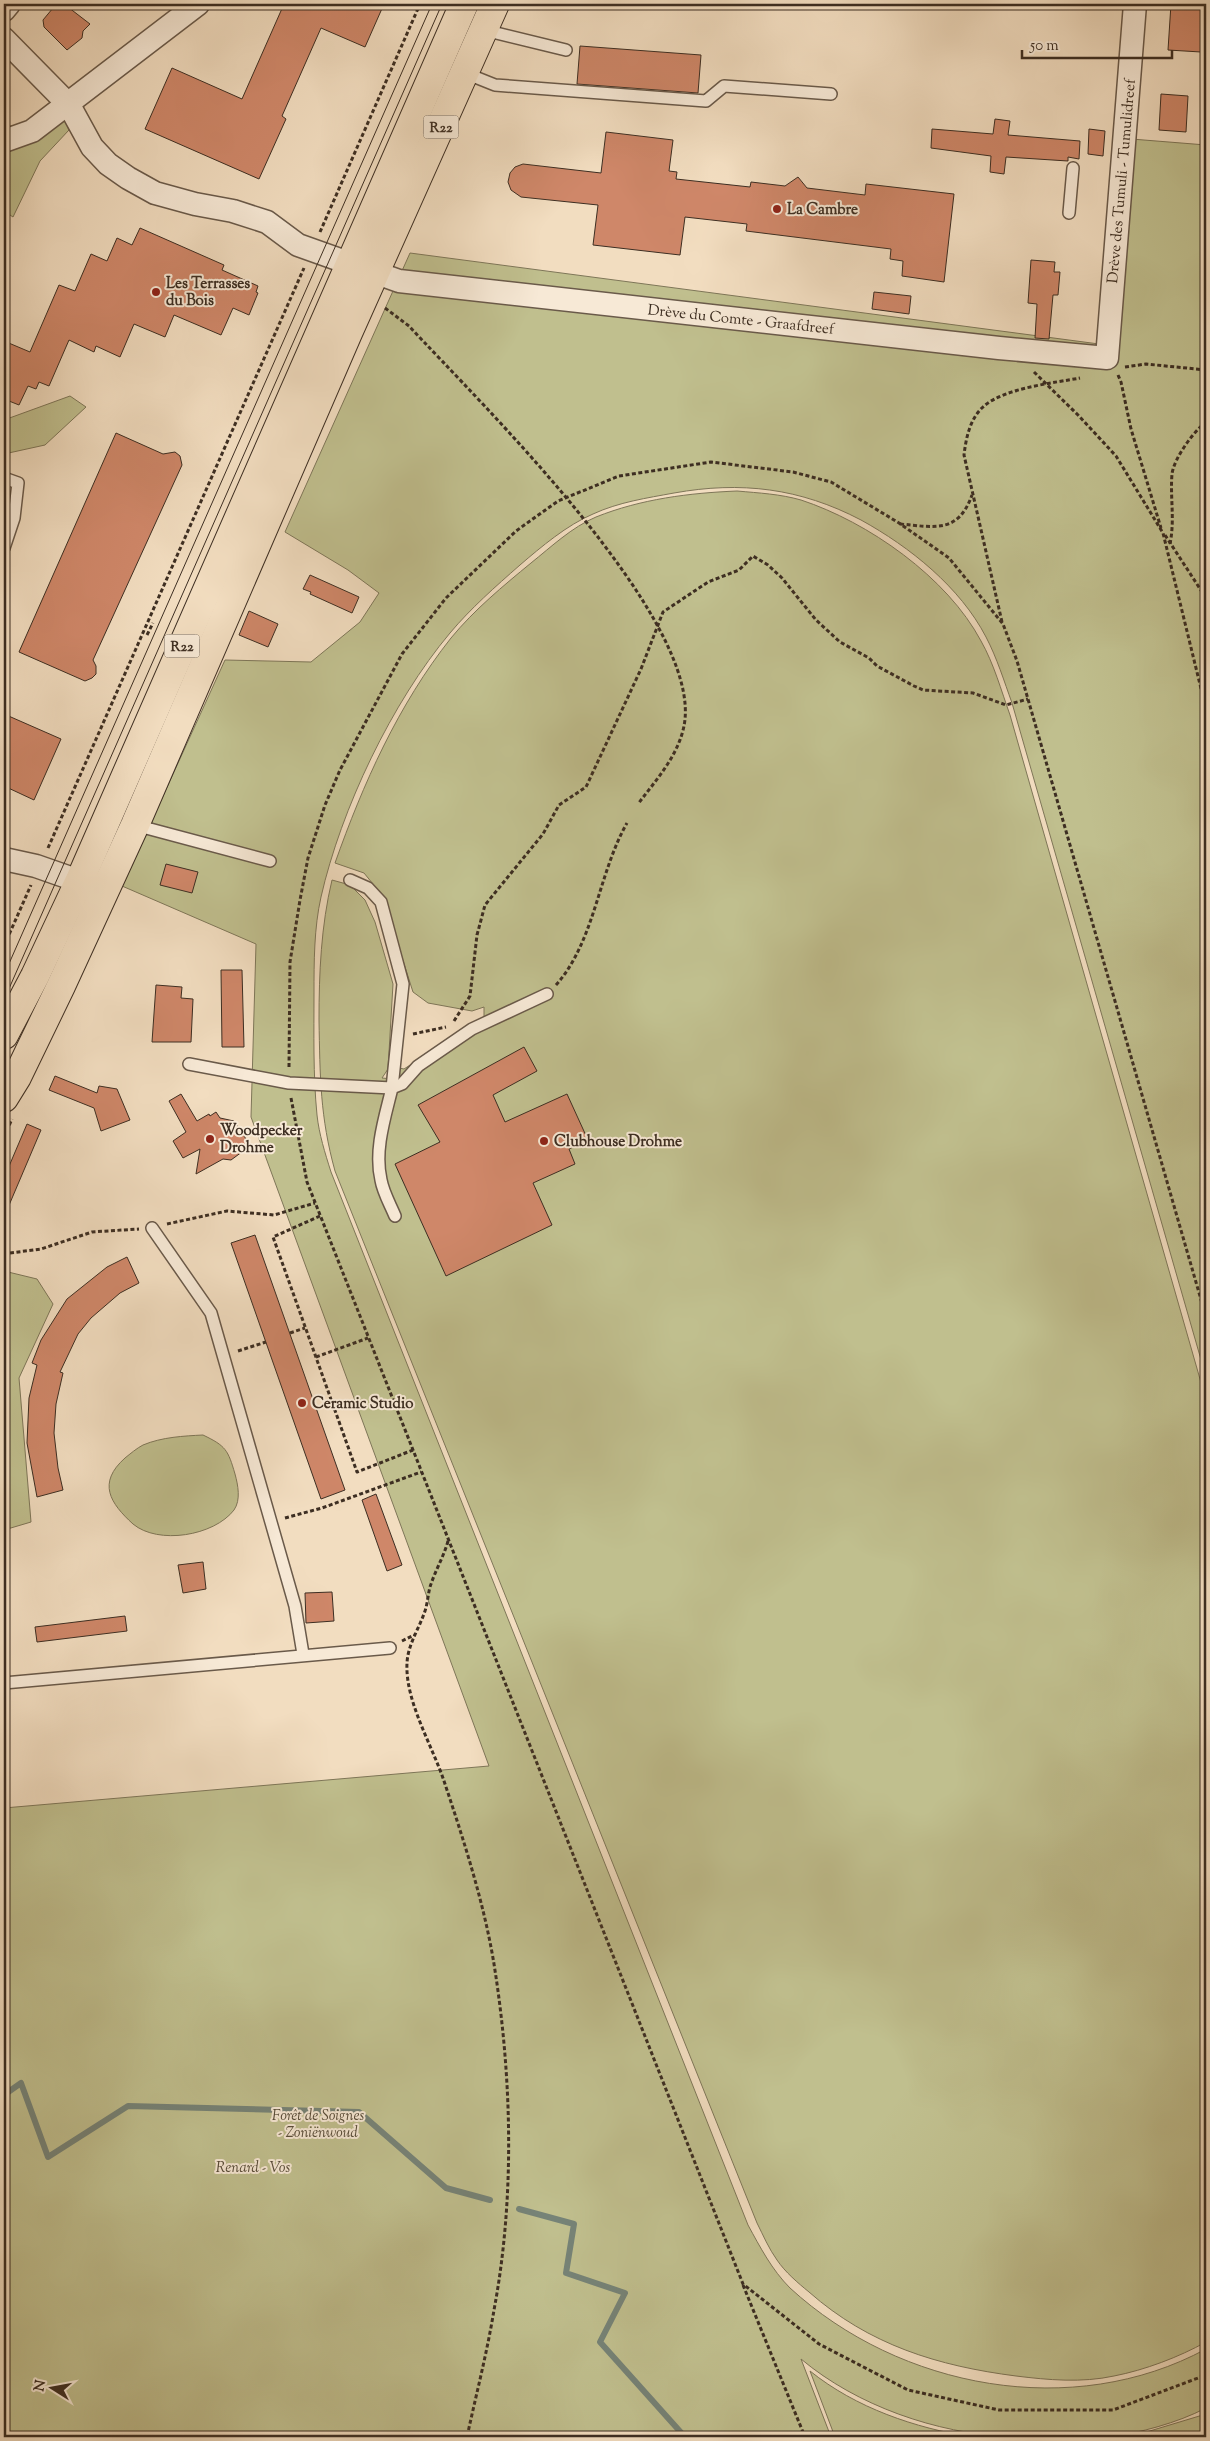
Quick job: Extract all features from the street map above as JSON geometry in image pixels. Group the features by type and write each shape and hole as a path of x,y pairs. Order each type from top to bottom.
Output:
{"main road":[{"name":"R22","path":"4,1035 35,976 80,880 464,4"},
{"name":"R22","path":"4,1098 17,1077 61,986 135,825 375,273 495,4"}],"street":[{"path":"4,10 9,4"},
{"path":"4,141 32,131 69,105 198,4"},
{"name":"Drève des Tumuli - Tumulidreef","path":"1114,363 1135,4"},
{"name":"Drève du Comte - Graafdreef","path":"4,39 69,105 92,147 108,164 128,178 155,192 267,222 298,245 398,281 999,348 1114,363"},
{"path":"4,859 40,867 80,880 104,891"}],"lane":[{"path":"484,30 566,50"},
{"path":"464,73 495,85 706,102 724,86 830,94"},
{"path":"1069,213 1073,168"},
{"path":"4,478 18,483 14,518 4,548"},
{"path":"135,825 270,861"},
{"path":"350,880 368,888 381,902 403,984 392,1088 378,1159 381,1180 395,1216"},
{"path":"189,1064 289,1083 392,1088 402,1084 418,1066 472,1029 547,994"},
{"path":"152,1228 211,1312 295,1606 303,1654"},
{"path":"4,1683 303,1654 390,1648"}],"path":[{"path":"324,223 420,4"},
{"path":"4,946 288,306"},
{"path":"382,306 409,326 598,535 640,596 656,624 677,669 685,711 684,726 673,757 638,804"},
{"path":"1114,363 1206,370"},
{"path":"1027,368 1046,384 1116,456 1163,533 1206,598"},
{"path":"1084,378 1046,384 999,397 984,406 973,421 966,438 964,455 1003,624 1028,699 1206,1317"},
{"path":"1122,382 1130,430 1163,533 1206,709"},
{"path":"1170,544 1174,525 1172,471 1189,439 1206,422"},
{"path":"805,2437 306,1182 289,1083 290,962 308,858 325,804 340,770 402,654 446,598 516,531 566,498 619,476 711,462 793,472 832,482 900,524 949,558 1003,624"},
{"path":"900,524 935,527 951,524 958,521 967,509 972,495"},
{"path":"398,1037 450,1026 470,996 477,935 484,906 542,834 559,805 586,788 641,669 656,624 668,607 708,582 739,570 754,556 775,572 816,620 840,642 869,658 877,666 923,690 973,693 1006,705 1028,699"},
{"path":"147,635 153,623"},
{"path":"547,994 563,976 584,938 607,866 627,823"},
{"path":"320,1216 273,1236 357,1472 413,1450"},
{"path":"290,1333 305,1328"},
{"path":"316,1357 368,1338"},
{"path":"223,1356 266,1342"},
{"path":"271,1522 322,1508 422,1472"},
{"path":"448,1540 441,1563 431,1584 425,1610 408,1650 407,1664 410,1691 444,1780 476,1882 494,1962 502,2026 508,2164 503,2243 495,2309 467,2437"},
{"path":"743,2284 819,2344 908,2390 999,2410 1113,2410 1206,2375"}],"green space":[{"path":"64,119 69,130 40,161 13,217 4,211 4,127"},
{"name":"Forêt de Soignes - Zoniënwoud","path":"1119,138 1206,145 1206,1377 1012,703 994,653 975,619 962,601 932,570 898,543 861,520 815,501 793,494 770,490 747,488 699,489 623,503 603,510 574,524 537,551 484,598 450,633 408,691 371,758 341,828 330,863 321,897 315,945 315,1085 319,1129 331,1172 748,2225 772,2266 790,2288 834,2323 883,2350 935,2371 989,2383 1045,2388 1100,2384 1154,2371 1206,2349 1206,2408 1158,2427 1108,2437 1009,2437 981,2434 926,2423 872,2403 823,2376 801,2359 831,2437 4,2437 4,1808 489,1766 251,1117 256,944 122,886 225,660 311,662 360,622 379,593 348,570 285,532 410,253 1099,344"},
{"path":"70,396 86,407 45,445 4,454 4,420"},
{"path":"737,491 777,495 801,500 853,522 878,537 927,574 948,595 966,617 986,650 1010,715 1206,1400 1206,2342 1162,2362 1114,2376 1077,2380 1053,2380 1016,2376 959,2366 906,2350 880,2339 832,2310 792,2277 774,2256 757,2223 335,1171 326,1132 320,1060 319,1002 323,932 332,880 350,885 365,900 375,922 393,984 388,1069 382,1078 393,1079 399,1068 404,1069 484,1017 484,1007 472,1011 428,1003 413,992 382,895 364,873 335,863 370,775 414,690 451,638 469,618 510,580 554,544 587,521 648,501 683,495"},
{"path":"4,1271 37,1279 53,1304 19,1378 31,1522 4,1530"},
{"path":"203,1435 217,1442 228,1454 236,1478 238,1492 238,1502 234,1510 225,1519 213,1526 185,1535 157,1534 133,1524 118,1508 110,1492 109,1484 116,1467 136,1449 150,1442 181,1436"},
{"path":"810,2371 847,2396 866,2406 908,2422 972,2437 835,2437"},
{"path":"1206,2414 1206,2437 1130,2437"}],"building":[{"path":"64,4 90,24 83,31 82,38 67,50 44,27 43,20 53,8 60,8"},
{"path":"284,4 384,4 365,47 321,28 282,116 286,119 259,179 145,129 172,68 242,99"},
{"path":"1171,4 1204,4 1201,52 1168,50"},
{"path":"580,46 701,55 698,93 577,84"},
{"path":"1161,94 1188,96 1186,132 1159,130"},
{"path":"995,119 1010,121 1008,135 1080,141 1079,159 1068,157 1068,161 1006,157 1004,174 990,172 991,156 931,148 932,129 993,134"},
{"path":"1089,129 1105,131 1103,156 1088,154"},
{"name":"La Cambre","path":"606,132 673,140 669,171 677,172 676,179 750,187 751,182 785,186 798,177 807,188 865,195 866,184 954,194 944,282 902,276 903,261 890,259 891,249 746,231 747,224 685,217 680,255 593,245 598,205 521,197 511,190 508,182 510,173 515,167 523,164 601,173"},
{"name":"Les Terrasses du Bois","path":"140,228 224,265 222,270 258,286 256,292 258,293 249,315 233,308 221,335 174,315 165,337 134,324 120,357 96,346 94,352 69,340 49,386 39,382 36,389 28,386 19,405 4,399 4,341 30,352 59,285 75,291 91,254 107,261 117,238 132,245"},
{"path":"1031,260 1055,262 1054,272 1060,272 1058,295 1053,295 1049,339 1035,338 1037,304 1028,303"},
{"path":"874,292 911,296 909,314 872,309"},
{"path":"116,433 163,454 175,452 180,456 182,465 93,660 96,666 96,674 85,681 19,652"},
{"path":"310,575 359,597 352,613 303,589"},
{"path":"249,611 278,624 268,647 239,635"},
{"path":"4,714 61,739 34,800 4,786"},
{"path":"166,864 198,872 192,893 160,885"},
{"path":"221,970 242,970 244,1047 222,1047"},
{"path":"156,985 182,987 181,998 193,999 191,1042 152,1042"},
{"path":"524,1047 537,1071 493,1095 505,1122 567,1094 588,1140 569,1149 575,1164 533,1183 552,1225 446,1276 395,1164 440,1142 418,1105"},
{"path":"55,1076 97,1093 99,1086 117,1089 130,1120 101,1131 94,1108 49,1090"},
{"path":"181,1094 197,1121 216,1112 220,1118 234,1121 246,1139 246,1149 231,1160 223,1159 196,1174 200,1149 183,1158 173,1141 186,1132 169,1101"},
{"path":"27,1124 41,1130 4,1217 4,1178"},
{"path":"255,1235 345,1490 321,1499 231,1243"},
{"path":"127,1257 139,1283 120,1293 91,1318 78,1334 60,1372 63,1373 56,1404 54,1433 58,1468 63,1490 37,1497 27,1443 29,1398 37,1365 32,1363 41,1340 67,1299 107,1267"},
{"path":"376,1494 402,1565 387,1571 362,1500"},
{"path":"203,1562 206,1589 183,1593 178,1565"},
{"path":"332,1592 334,1621 306,1623 305,1593"},
{"path":"125,1616 127,1631 37,1642 35,1627"}],"waterway":[{"path":"4,2095 21,2083 48,2157 128,2106 359,2112 446,2188 490,2200"},
{"path":"519,2209 574,2224 566,2273 625,2293 600,2342 685,2437"}],"tram line":[{"path":"4,975 432,4"},
{"path":"4,1000 442,4"}],"place":[{"name":"La Cambre","path":"777,209"},
{"name":"Les Terrasses du Bois","path":"156,292"},
{"name":"Woodpecker Drohme","path":"210,1139"},
{"name":"Clubhouse Drohme","path":"544,1141"},
{"name":"Ceramic Studio","path":"302,1403"}],"park label":[{"name":"Renard - Vos","path":"253,2167"}]}
